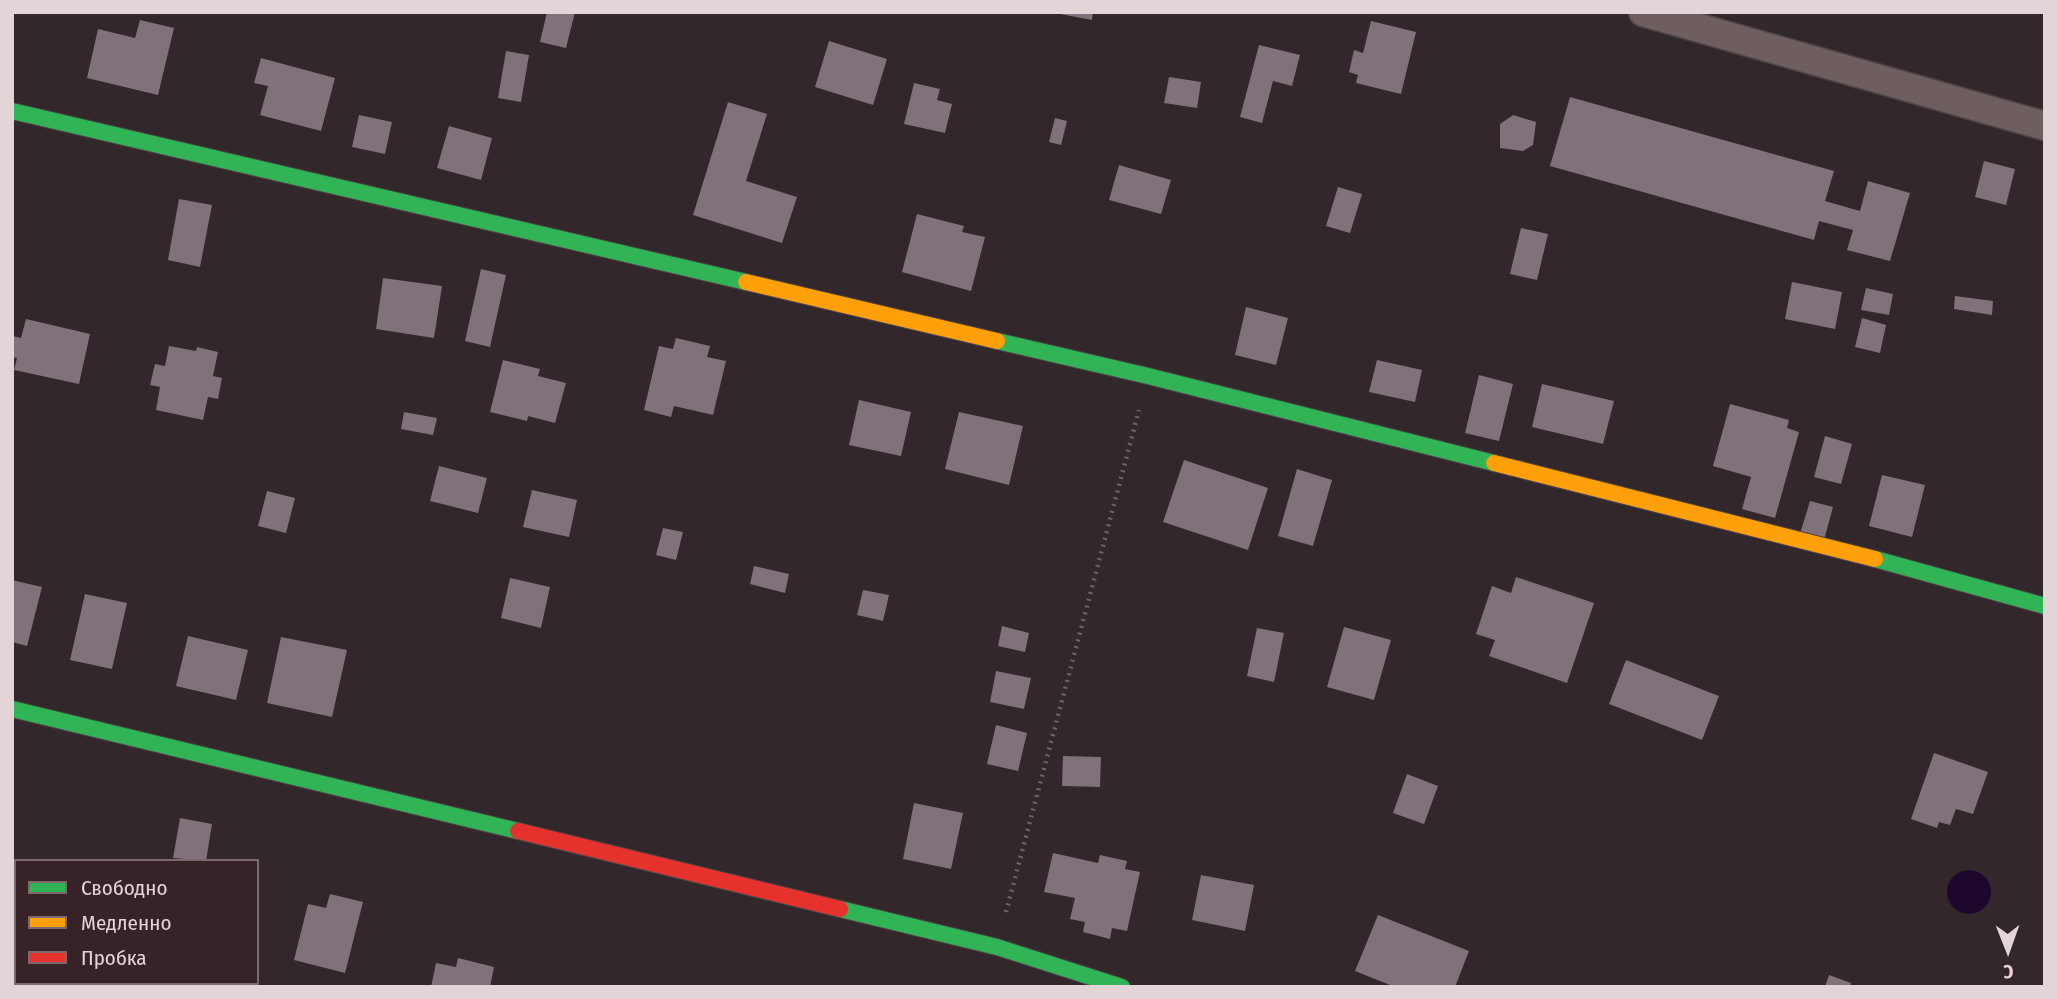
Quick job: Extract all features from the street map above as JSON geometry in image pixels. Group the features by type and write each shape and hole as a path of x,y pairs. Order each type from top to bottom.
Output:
{"street":[{"path":"1643,12 2045,126"},
{"path":"12,111 1149,376 1911,568 2045,606"},
{"path":"12,709 997,947 1122,987"}],"path":[{"path":"997,947 1149,376"}],"shaded area":[{"path":"1969,870 1978,871 1985,876 1990,883 1990,901 1985,908 1978,913 1969,914 1960,913 1953,908 1948,901 1947,892 1948,883 1953,876 1960,871"}],"building":[{"path":"547,12 575,12 566,48 540,42"},
{"path":"1050,12 1093,12 1092,20"},
{"path":"140,20 174,28 158,95 87,78 98,29 135,38"},
{"path":"1371,21 1416,32 1401,94 1356,83 1358,75 1349,72 1354,50 1363,53"},
{"path":"829,41 887,59 873,105 815,87"},
{"path":"1259,45 1300,55 1292,86 1273,81 1262,123 1240,117"},
{"path":"506,51 529,55 521,102 498,98"},
{"path":"261,58 335,78 321,131 260,115 268,86 254,83"},
{"path":"1169,77 1201,82 1197,108 1164,103"},
{"path":"914,83 940,89 937,100 952,104 945,133 904,124"},
{"path":"1570,97 1834,171 1825,201 1860,211 1868,181 1910,193 1890,261 1847,250 1853,230 1819,221 1814,240 1550,166"},
{"path":"728,102 767,114 746,181 797,197 782,243 693,215"},
{"path":"359,115 392,122 385,154 352,147"},
{"path":"1513,115 1536,122 1533,145 1523,151 1500,148 1500,124"},
{"path":"1055,118 1067,121 1061,145 1049,142"},
{"path":"449,126 492,138 481,180 437,168"},
{"path":"1984,161 2015,169 2006,205 1975,197"},
{"path":"1119,165 1171,180 1161,214 1109,200"},
{"path":"1338,187 1362,194 1350,233 1326,226"},
{"path":"179,199 212,205 200,267 168,260"},
{"path":"917,214 964,226 962,232 985,237 971,291 902,272"},
{"path":"1521,228 1548,234 1537,280 1510,274"},
{"path":"481,269 506,275 490,347 465,341"},
{"path":"383,278 442,286 434,338 376,329"},
{"path":"1792,282 1842,292 1835,329 1785,319"},
{"path":"1866,288 1893,294 1889,315 1861,310"},
{"path":"1955,296 1993,301 1992,315 1954,309"},
{"path":"1246,307 1288,318 1276,365 1235,355"},
{"path":"1862,318 1886,325 1880,353 1855,347"},
{"path":"26,319 90,334 79,384 14,370 17,358 12,357 12,336 21,338"},
{"path":"676,338 710,346 707,357 726,361 713,415 674,406 671,417 644,410 659,346 673,349"},
{"path":"169,346 196,351 197,347 218,352 213,376 222,378 218,399 208,397 203,420 156,410 160,387 150,385 155,364 165,366"},
{"path":"503,360 540,369 538,376 566,383 555,423 528,416 527,421 490,412"},
{"path":"1377,360 1422,370 1415,402 1369,392"},
{"path":"1479,375 1513,384 1499,441 1465,433"},
{"path":"1542,384 1614,401 1603,444 1532,427"},
{"path":"859,400 911,412 901,456 849,445"},
{"path":"1730,404 1789,420 1787,428 1799,432 1775,518 1742,509 1751,477 1713,466"},
{"path":"404,412 437,418 433,435 401,429"},
{"path":"959,412 1023,426 1009,485 945,469"},
{"path":"1825,436 1852,444 1841,484 1814,477"},
{"path":"1184,460 1268,488 1248,550 1163,522"},
{"path":"439,466 487,478 478,513 430,501"},
{"path":"1297,469 1332,480 1313,546 1278,536"},
{"path":"1882,475 1925,485 1912,537 1869,526"},
{"path":"532,490 577,500 569,537 523,527"},
{"path":"267,491 295,498 286,533 258,526"},
{"path":"1810,501 1833,507 1824,540 1800,534"},
{"path":"663,528 683,532 676,560 656,555"},
{"path":"754,566 789,574 785,593 750,584"},
{"path":"1516,577 1594,603 1567,683 1489,656 1495,640 1476,634 1492,586 1511,593"},
{"path":"510,578 550,587 541,628 501,618"},
{"path":"12,580 42,587 27,646 12,642"},
{"path":"863,590 889,595 883,621 857,615"},
{"path":"85,594 127,603 112,669 70,660"},
{"path":"1002,626 1029,633 1025,652 998,646"},
{"path":"1344,627 1391,640 1374,700 1327,687"},
{"path":"1257,628 1284,633 1274,682 1247,676"},
{"path":"188,636 248,650 236,700 176,686"},
{"path":"281,637 347,650 332,717 267,703"},
{"path":"1626,660 1719,696 1702,740 1609,704"},
{"path":"996,671 1031,678 1024,709 990,702"},
{"path":"996,725 1027,733 1018,771 987,764"},
{"path":"1934,753 1988,772 1973,814 1956,809 1950,825 1939,822 1937,828 1911,819"},
{"path":"1063,756 1101,757 1100,787 1062,786"},
{"path":"1407,774 1438,786 1424,824 1393,813"},
{"path":"914,803 963,813 951,869 903,859"},
{"path":"180,818 212,824 206,859 173,858"},
{"path":"1053,853 1098,863 1100,855 1127,861 1125,869 1140,872 1127,931 1112,928 1110,939 1083,932 1085,922 1070,919 1075,898 1044,892"},
{"path":"1201,875 1254,885 1245,931 1192,920"},
{"path":"330,894 363,902 345,973 294,960 308,904 326,908"},
{"path":"1378,915 1469,951 1455,987 1395,987 1355,971"},
{"path":"458,958 494,967 490,987 431,987 436,963 456,967"},
{"path":"1829,975 1851,983 1850,987 1825,987"}],"traffic: fast":[{"path":"12,111 746,282"},
{"path":"997,341 1494,463"},
{"path":"1875,559 2045,606"},
{"path":"12,709 518,831"},
{"path":"840,909 997,947 1122,987"}],"traffic: slow":[{"path":"746,282 997,341"},
{"path":"1494,463 1875,559"}],"traffic: jam":[{"path":"518,831 840,909"}]}
